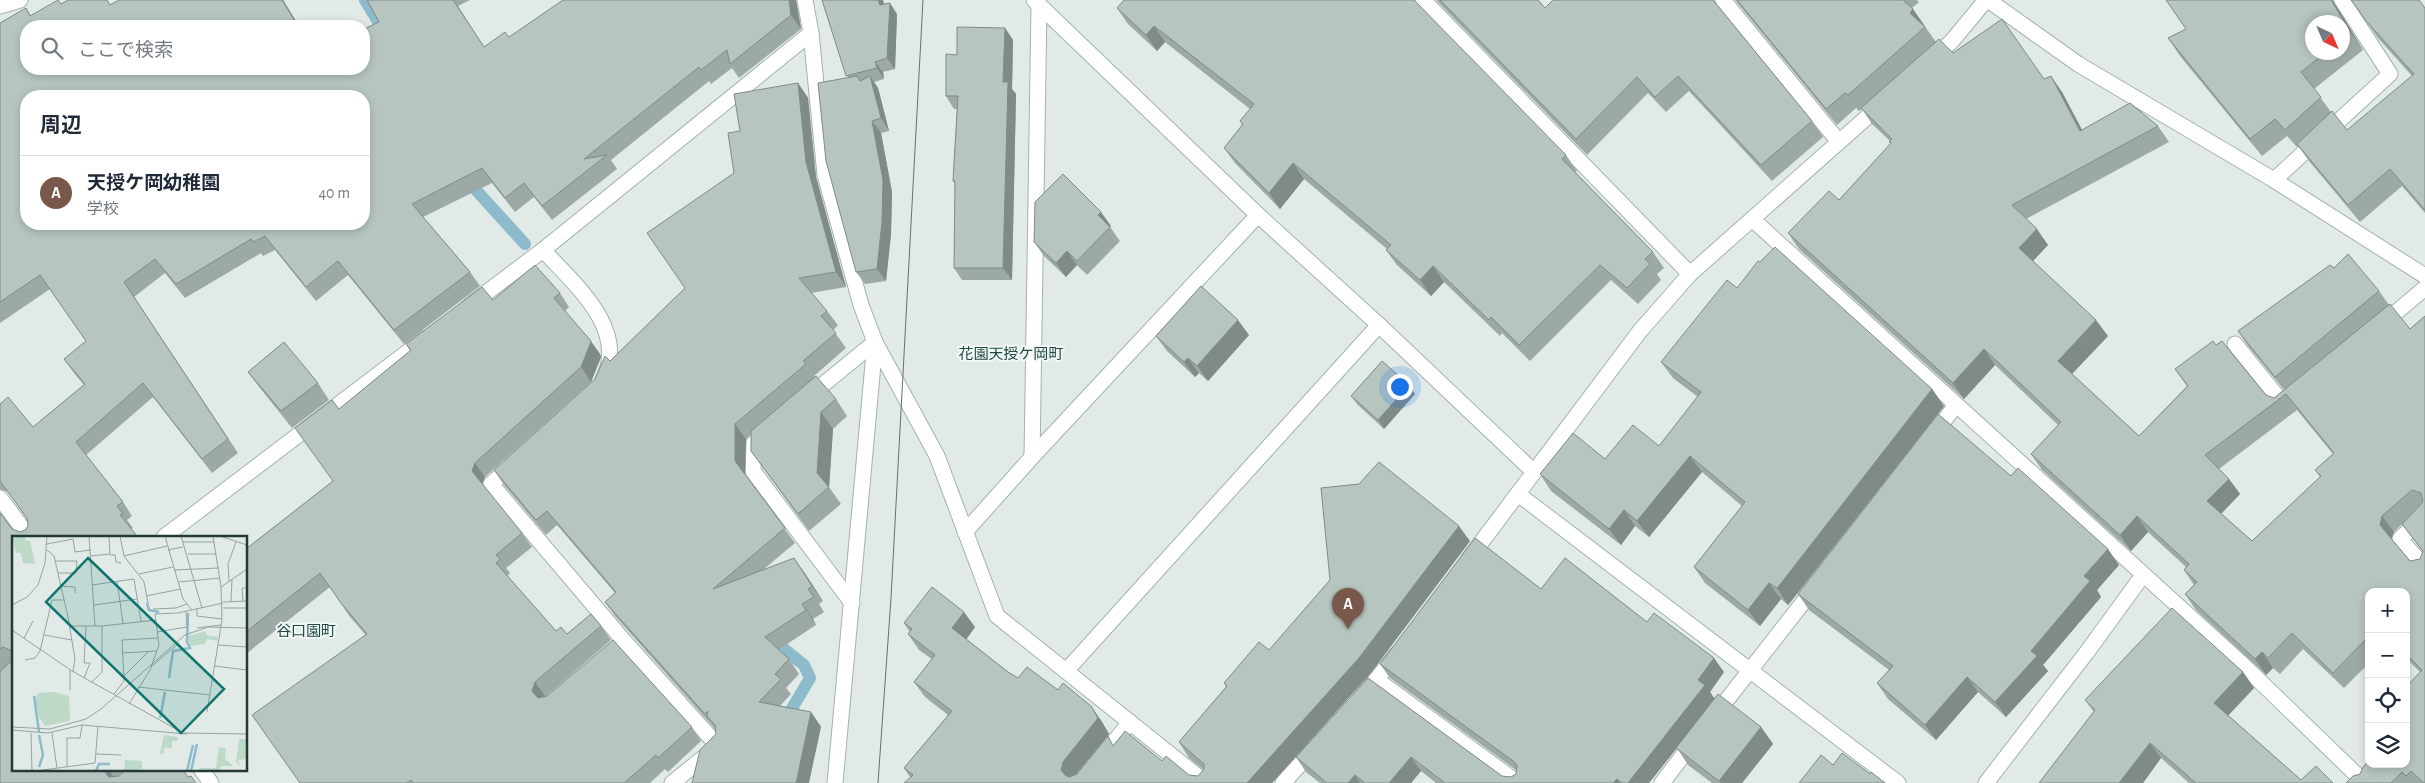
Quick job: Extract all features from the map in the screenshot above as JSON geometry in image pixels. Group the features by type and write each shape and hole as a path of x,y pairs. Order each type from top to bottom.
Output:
{"street":[{"path":"0,6 20,0"},
{"path":"805,0 811,33 825,176 861,305 875,342 937,456 997,616 1206,783"},
{"path":"1423,0 1690,274"},
{"path":"1723,0 1839,142"},
{"path":"1924,66 1952,41 1987,0 2078,64 2274,180 2425,276"},
{"path":"2274,180 2390,74 2342,0"},
{"path":"1036,2 1258,215 1379,325 1534,472"},
{"path":"1032,457 1036,2"},
{"path":"456,315 543,250 811,33"},
{"path":"1460,572 1640,331 1690,274 1896,92"},
{"path":"966,532 1032,457 1258,215"},
{"path":"1752,219 2241,663 2365,783"},
{"path":"543,250 586,297 605,329 610,358 599,388 592,394"},
{"path":"2366,337 2425,288"},
{"path":"1066,671 1379,325"},
{"path":"165,536 440,327"},
{"path":"799,405 875,342"},
{"path":"835,783 875,342"},
{"path":"2235,344 2284,404 2299,392"},
{"path":"1926,444 1956,405"},
{"path":"769,430 754,443 753,471 852,603"},
{"path":"527,452 491,484 624,641 718,746 672,783"},
{"path":"1518,494 1898,783"},
{"path":"0,498 28,536"},
{"path":"2425,515 2400,539 2425,568"},
{"path":"1986,783 2087,652 2143,574"},
{"path":"1662,783 1822,577"},
{"path":"609,653 624,641"},
{"path":"1350,709 1378,680 1407,641"},
{"path":"1378,680 1518,783"},
{"path":"1081,783 1130,722"},
{"path":"1283,783 1324,739"},
{"path":"202,770 211,783"}],"building":[{"path":"58,0 61,4 68,0 107,0 110,5 119,0 282,0 294,20 20,20 20,75 370,75 370,26 379,22 367,0 453,0 484,47 505,32 509,37 563,0 789,0 791,15 730,64 727,50 701,70 699,67 584,159 607,155 542,206 524,183 505,198 482,168 412,204 470,272 394,330 338,261 306,287 265,236 253,242 251,239 176,284 155,259 124,282 228,439 202,459 143,383 76,442 123,502 117,506 123,514 120,515 137,536 12,536 12,651 3,647 0,649 0,513 12,529 20,532 28,526 27,518 0,481 0,404 8,397 33,427 85,384 64,359 86,341 40,275 0,302 0,23 26,8 30,16"},
{"path":"822,0 878,0 880,5 890,3 887,58 875,62 877,68 846,76"},
{"path":"1124,0 1414,0 1566,155 1562,159 1653,252 1645,259 1650,264 1627,288 1600,265 1519,345 1491,317 1489,320 1433,266 1420,280 1386,250 1391,245 1293,163 1269,193 1224,148 1243,124 1240,121 1254,104 1154,26 1146,35 1117,8"},
{"path":"1440,0 1538,0 1545,8 1553,0 1713,0 1812,121 1761,165 1678,76 1655,97 1637,77 1576,139"},
{"path":"1737,0 1903,0 1913,9 1910,13 1925,27 1848,95 1845,93 1826,109"},
{"path":"2166,0 2331,0 2340,15 2305,15 2305,60 2316,60 2301,72 2321,97 2285,130 2275,119 2250,139 2168,38 2186,29"},
{"path":"2351,0 2419,0 2425,8 2425,210 2390,169 2348,205 2297,144 2332,111 2347,130 2414,74 2366,21"},
{"path":"2002,19 2044,79 2051,76 2080,131 2130,103 2158,126 2012,205 2037,229 2019,248 2096,320 2058,361 2139,436 2188,386 2175,369 2213,341 2216,345 2222,341 2266,395 2274,398 2390,304 2410,329 2425,316 2425,783 2411,771 2406,776 2402,772 2391,783 2346,783 2353,776 2360,774 2365,765 2365,768 2410,768 2410,683 2422,670 2410,658 2410,588 2365,588 2365,640 2333,673 2292,633 2268,658 2262,652 2255,659 2185,594 2197,582 2184,570 2189,564 2137,516 2120,535 2031,454 2061,422 1984,349 1953,383 1788,233 1829,191 1839,200 1891,143 1889,142 1892,139 1861,108 1939,39 1953,53","holes":["2286,394 2334,453 2315,470 2321,476 2252,541 2207,501 2229,479 2205,455","2412,490 2421,493 2423,502 2402,524 2423,551 2420,559 2410,561 2380,525 2382,516"]},
{"path":"957,27 1005,28 1003,82 1008,82 1003,268 954,268 955,181 953,181 958,96 946,96 946,54 957,55"},
{"path":"857,76 860,81 870,76 881,118 872,121 883,180 882,222 877,269 856,272 826,161 818,83"},
{"path":"798,83 806,162 836,272 799,278 827,311 821,316 836,333 803,361 806,364 735,424 735,461 785,528 713,589 794,558 812,586 808,589 814,597 802,604 806,610 765,637 789,659 775,674 781,679 759,702 811,712 796,783 692,783 700,750 716,734 715,725 707,716 708,711 705,714 605,602 616,592 547,511 536,520 494,470 595,379 605,356 610,361 685,288 647,233 734,173 728,133 740,131 734,94"},
{"path":"1063,174 1101,212 1098,215 1110,227 1077,261 1067,251 1056,263 1034,242 1035,202"},
{"path":"1775,247 1932,389 1782,582 1777,588 1769,583 1748,610 1694,567 1745,502 1690,456 1637,521 1624,510 1609,529 1540,474 1573,433 1605,459 1633,425 1659,446 1701,392 1661,362 1727,280 1737,288 1758,261 1760,262"},
{"path":"2348,254 2379,291 2275,377 2238,331 2330,265 2334,268"},
{"path":"535,265 560,293 554,298 591,342 581,367 475,463 472,471 522,533 496,555 500,559 496,563 556,631 561,627 567,634 591,614 601,626 535,682 532,691 538,698 547,696 613,640 692,727 658,758 656,755 624,783 413,783 411,780 407,783 300,783 252,715 367,634 341,603 320,573 248,630 248,547 333,481 295,428 332,400 339,409 411,350 406,344 482,287 493,300"},
{"path":"1201,286 1238,320 1197,366 1188,358 1184,362 1156,336"},
{"path":"284,342 318,383 281,411 248,372"},
{"path":"1382,361 1409,385 1378,420 1351,396"},
{"path":"816,376 836,399 821,412 817,473 829,487 798,514 751,451 751,431"},
{"path":"1938,414 2011,476 2018,468 2108,549 2084,576 2090,581 2031,651 2037,656 1995,702 1967,677 1925,725 1877,683 1893,666 1798,594"},
{"path":"1379,462 1459,526 1359,658 1247,783 904,783 913,775 904,768 952,711 914,682 935,655 908,634 912,629 904,623 932,587 964,612 952,628 1008,672 1018,678 1027,667 1058,690 1063,683 1091,706 1098,718 1063,762 1061,770 1065,775 1069,777 1077,774 1108,736 1113,746 1125,731 1162,761 1166,756 1189,775 1198,776 1204,769 1204,764 1179,742 1227,686 1224,683 1259,642 1269,650 1330,580 1321,488 1359,484"},
{"path":"1475,538 1541,589 1565,558 1647,622 1654,613 1714,658 1698,680 1705,685 1628,783 1622,783 1617,779 1613,783 1445,783 1411,757 1389,783 1365,783 1355,775 1348,783 1327,783 1296,757 1368,678 1502,776 1511,777 1516,774 1517,765 1513,761 1380,664"},
{"path":"2172,608 2243,672 2214,703 2301,780 2316,766 2333,783 2196,783 2150,743 2119,783 2039,783 2095,710 2085,700"},
{"path":"12,661 12,770 104,770 109,777 119,776 126,770 183,770 196,783 0,783 0,671"},
{"path":"1718,694 1761,727 1719,781 1676,748"},
{"path":"1842,753 1885,783 1799,783 1821,755 1833,765"}],"waterway":[{"path":"365,0 386,35"},
{"path":"466,179 525,244"},
{"path":"769,637 804,665 810,678 784,722"}],"tram line":[{"path":"878,783 891,598 923,0"}],"place":[{"name":"天授ケ岡幼稚園","path":"1348,629"}],"district":[{"name":"花園天授ケ岡町","path":"1011,354"},
{"name":"谷口園町","path":"306,631"}]}
